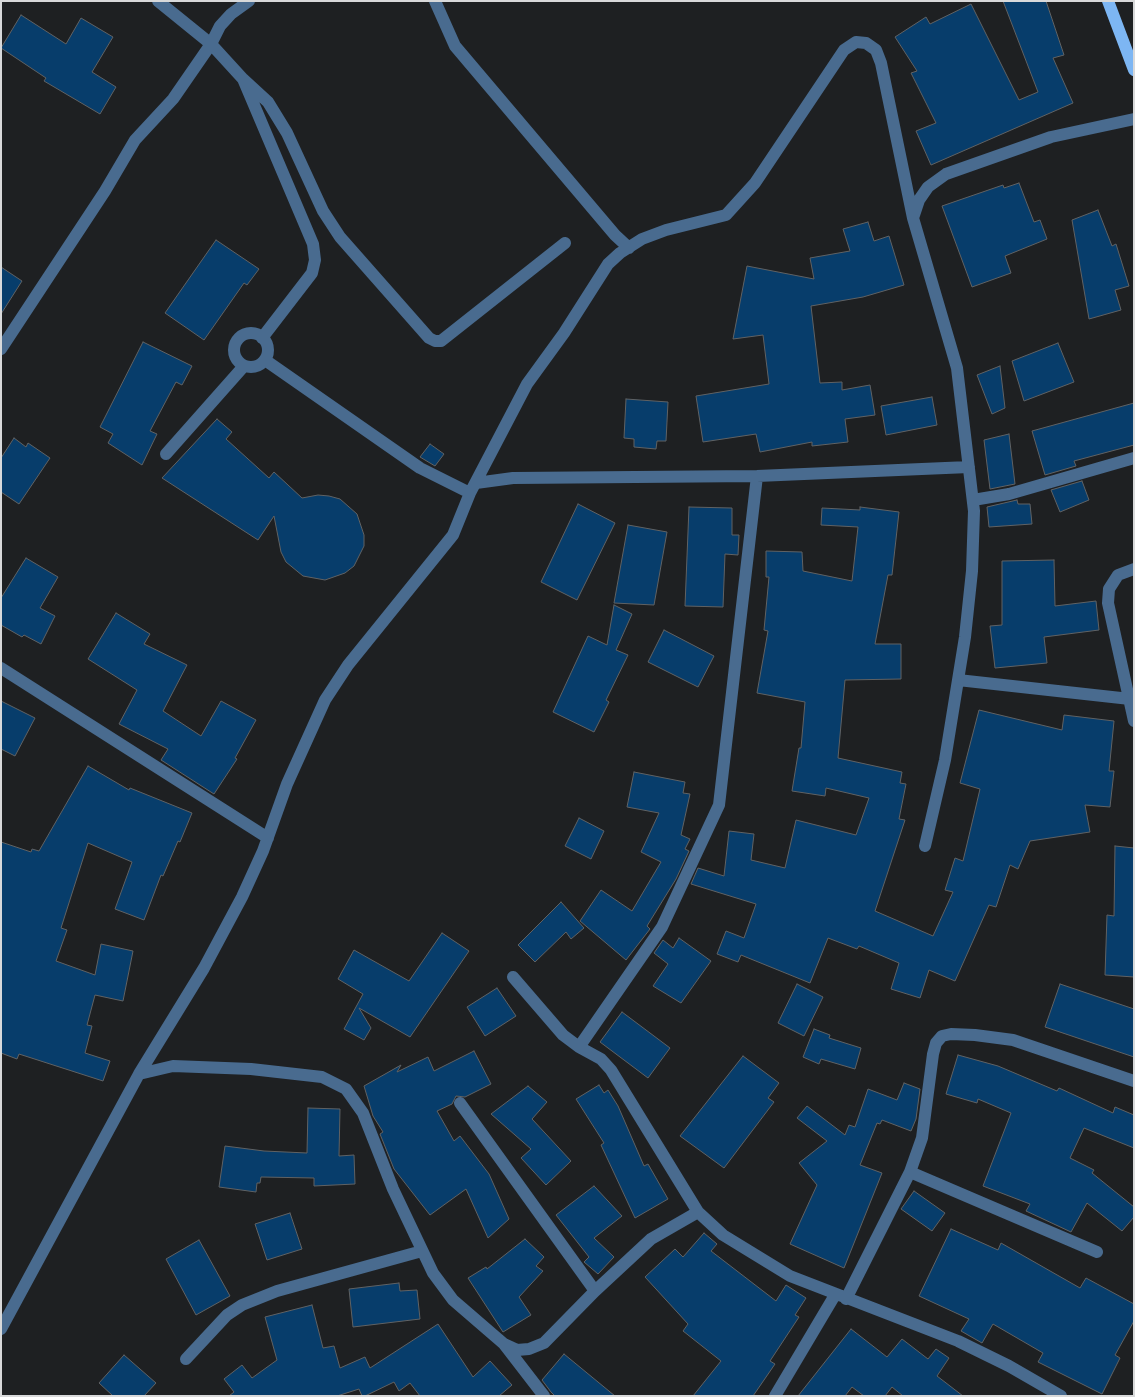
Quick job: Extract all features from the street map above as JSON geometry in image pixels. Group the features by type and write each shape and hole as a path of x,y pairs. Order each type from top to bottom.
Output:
{"main road":[{"path":"1108,1 1134,70"}],"street":[{"path":"158,1 211,44 243,80 268,102 287,133 323,211 340,237 429,338 441,341 565,243"},
{"path":"1,349 100,199 135,140 173,99 211,44 220,26 231,14 249,1"},
{"path":"435,1 455,46 615,235 629,248"},
{"path":"1,1329 140,1074 204,968 242,897 325,700 348,665 453,535 473,488 527,384 564,333 608,264 642,239 666,230 726,215 755,182 844,50 856,42 866,44 876,50 881,63 913,218 957,368 973,500 972,571 958,680 945,760 925,846"},
{"path":"243,80 313,244 315,260 312,273 262,338"},
{"path":"913,218 919,200 928,187 946,174 1051,137 1134,118"},
{"path":"251,334 262,338 268,349 265,360 259,366 244,366 236,356 236,344 239,339 251,334"},
{"path":"265,360 420,468 473,488 513,478 757,476 969,468"},
{"path":"166,454 244,366"},
{"path":"973,500 1010,494 1134,458"},
{"path":"578,1047 662,927 719,805 757,476"},
{"path":"1134,570 1118,575 1109,589 1108,603 1134,722"},
{"path":"1,668 268,838"},
{"path":"958,680 1130,699"},
{"path":"513,977 563,1035 578,1047 602,1059 612,1070 698,1212 724,1235 790,1276 958,1342 1009,1366 1061,1396"},
{"path":"775,1396 841,1297 910,1172 922,1138 933,1054 936,1043 942,1036 951,1034 975,1035 1013,1040 1134,1080"},
{"path":"140,1074 173,1066 250,1069 322,1077 346,1089 363,1113 393,1189 433,1273 453,1300 504,1344 544,1396"},
{"path":"460,1103 595,1291"},
{"path":"910,1172 1097,1252"},
{"path":"504,1344 517,1350 529,1349 544,1343 595,1291 651,1239 698,1212"},
{"path":"186,1359 227,1315 242,1305 277,1290 422,1251"}],"building":[{"path":"1003,1 1046,1 1064,55 1053,58 1073,103 931,165 916,131 936,123 911,73 917,71 895,37 926,17 930,24 971,4 1019,100 1038,92"},
{"path":"21,15 66,44 81,18 113,37 92,72 116,87 100,114 44,81 46,78 1,48"},
{"path":"1019,183 1034,222 1040,220 1047,239 1005,256 1011,273 972,287 942,206 1003,185 1004,188"},
{"path":"1098,210 1112,246 1116,244 1129,286 1115,290 1121,310 1089,319 1072,220"},
{"path":"868,222 874,241 889,236 904,285 863,297 811,306 820,383 842,382 842,390 870,385 875,415 845,419 848,442 812,446 812,442 760,452 756,434 703,442 696,396 769,384 763,335 733,339 747,266 814,279 810,258 850,251 843,229"},
{"path":"216,240 259,269 247,285 244,283 204,340 165,313"},
{"path":"1,267 22,281 1,314"},
{"path":"143,342 192,366 182,385 176,382 150,431 157,434 142,465 108,443 113,434 100,427"},
{"path":"1058,343 1074,382 1024,401 1012,361"},
{"path":"1000,366 1005,408 992,414 977,375"},
{"path":"932,397 937,425 886,435 881,406"},
{"path":"626,399 668,402 666,441 657,441 656,449 634,447 634,439 624,438"},
{"path":"1134,403 1134,445 1074,461 1076,466 1045,475 1032,431"},
{"path":"217,419 232,432 226,439 269,478 274,472 302,498 318,495 340,499 357,514 364,535 364,546 354,566 345,573 325,580 303,576 286,562 281,552 274,516 258,540 162,478"},
{"path":"1009,434 1015,484 990,489 984,440"},
{"path":"14,438 26,447 28,443 50,458 19,504 1,492 1,458"},
{"path":"430,444 444,454 435,466 420,457"},
{"path":"1082,481 1089,500 1060,512 1051,490"},
{"path":"1017,500 1018,504 1030,504 1032,524 989,527 987,507"},
{"path":"578,504 615,523 577,600 541,582"},
{"path":"689,507 732,508 732,535 739,535 738,555 725,554 723,607 685,606"},
{"path":"860,507 899,512 892,575 888,575 875,644 901,644 901,679 845,680 838,758 902,772 900,783 906,784 899,819 905,820 875,911 933,936 953,892 945,890 955,858 963,861 980,789 960,783 979,710 1062,730 1064,715 1114,721 1109,771 1114,771 1110,807 1085,805 1090,832 1030,841 1018,869 1010,865 996,907 989,905 955,981 929,970 920,998 891,989 899,963 859,946 857,949 828,938 810,983 741,955 738,962 717,954 726,931 744,938 756,904 691,884 698,868 724,876 729,831 754,834 751,860 785,868 796,820 856,835 869,798 826,788 825,796 792,791 799,748 801,748 805,702 757,693 768,631 764,630 769,577 766,577 766,551 802,552 803,571 852,581 858,527 821,525 822,508 860,510"},
{"path":"628,525 667,532 654,605 614,603"},
{"path":"26,558 58,577 40,608 55,616 41,644 24,635 22,637 1,625 1,598"},
{"path":"1054,560 1055,606 1096,601 1099,630 1044,637 1047,663 995,668 990,626 1002,625 1002,561"},
{"path":"614,605 632,614 616,650 628,655 606,700 609,702 594,732 553,712 588,636 607,645"},
{"path":"116,613 150,634 144,644 187,665 163,711 201,736 221,701 256,720 235,758 237,759 214,794 161,760 168,749 119,724 137,690 88,659"},
{"path":"664,630 714,656 698,687 648,662"},
{"path":"1,701 35,718 15,756 1,749"},
{"path":"88,766 129,790 130,788 192,813 163,876 161,875 144,920 115,909 132,862 88,843 61,928 67,930 56,961 95,975 101,944 133,951 123,1001 95,995 87,1025 92,1026 85,1053 110,1061 103,1081 19,1054 17,1059 1,1053 1,842 31,852 32,849 39,851"},
{"path":"634,772 685,782 683,793 690,794 681,835 690,839 685,849 689,851 676,879 647,926 650,929 626,960 580,921 601,890 632,911 661,862 641,852 659,813 627,807"},
{"path":"579,818 604,831 591,859 565,846"},
{"path":"1115,846 1134,848 1134,977 1105,975 1107,915 1114,916"},
{"path":"561,902 584,928 571,939 566,932 535,962 518,945"},
{"path":"442,933 469,951 410,1037 359,1008 371,1028 364,1040 344,1029 363,994 338,979 354,950 409,981"},
{"path":"679,938 711,961 681,1003 653,986 668,964 654,953 663,940 673,948"},
{"path":"797,984 823,997 804,1036 778,1023"},
{"path":"1060,984 1134,1009 1134,1057 1045,1027"},
{"path":"497,988 516,1016 485,1036 467,1007"},
{"path":"622,1012 670,1048 648,1078 600,1042"},
{"path":"814,1029 830,1035 829,1038 861,1048 855,1069 821,1059 819,1064 803,1057"},
{"path":"474,1051 491,1084 465,1097 456,1096 452,1104 437,1111 454,1141 460,1136 489,1174 509,1219 488,1238 466,1189 430,1215 394,1169 380,1134 383,1132 373,1116 364,1086 401,1065 397,1072 428,1057 434,1071"},
{"path":"958,1055 998,1066 1057,1091 1059,1088 1113,1113 1115,1107 1134,1115 1134,1148 1084,1128 1070,1158 1094,1170 1092,1173 1134,1207 1134,1217 1122,1231 1087,1203 1071,1232 1026,1211 1030,1204 983,1186 1011,1113 978,1099 977,1103 946,1094"},
{"path":"743,1056 779,1083 768,1098 774,1102 724,1168 680,1136"},
{"path":"904,1083 920,1089 916,1119 911,1131 882,1120 880,1124 877,1123 860,1165 882,1173 844,1268 790,1244 817,1185 799,1163 827,1141 797,1118 807,1106 845,1135 849,1125 855,1127 868,1089 897,1100"},
{"path":"599,1085 604,1093 608,1090 618,1106 644,1166 648,1164 668,1199 635,1218 601,1145 604,1143 576,1099"},
{"path":"528,1086 547,1102 532,1119 571,1161 546,1185 521,1158 531,1149 491,1114"},
{"path":"308,1108 340,1109 339,1156 354,1155 355,1184 314,1186 314,1178 261,1177 260,1183 257,1183 256,1192 219,1187 225,1146 264,1151 307,1153"},
{"path":"594,1186 622,1216 594,1238 614,1257 598,1274 584,1262 589,1257 556,1215"},
{"path":"914,1191 945,1213 932,1231 901,1209"},
{"path":"290,1213 302,1249 267,1260 255,1224"},
{"path":"951,1229 998,1250 1001,1243 1080,1288 1086,1278 1134,1304 1134,1321 1115,1355 1120,1358 1102,1394 1038,1362 1043,1353 993,1324 982,1343 961,1331 969,1319 919,1296"},
{"path":"704,1233 717,1244 711,1251 776,1301 786,1285 806,1298 795,1315 799,1317 770,1361 775,1364 753,1396 693,1396 721,1361 683,1331 688,1324 645,1277 675,1249 683,1257"},
{"path":"525,1239 544,1257 536,1266 543,1271 519,1297 531,1315 503,1332 468,1278 486,1267 487,1269"},
{"path":"199,1240 230,1296 196,1315 166,1259"},
{"path":"399,1283 400,1291 417,1290 420,1319 353,1327 349,1289"},
{"path":"312,1305 323,1348 334,1346 340,1368 365,1357 370,1368 438,1324 473,1377 490,1361 512,1385 499,1396 420,1396 410,1383 399,1391 394,1382 365,1396 362,1396 359,1389 337,1396 229,1396 234,1392 224,1379 242,1365 252,1378 277,1360 265,1317"},
{"path":"851,1329 887,1357 902,1339 928,1359 936,1349 949,1358 937,1376 963,1396 903,1396 892,1387 885,1396 864,1396 852,1387 845,1396 798,1396"},
{"path":"564,1354 615,1396 555,1396 542,1380"},
{"path":"124,1355 156,1383 144,1396 113,1396 99,1383"}]}
